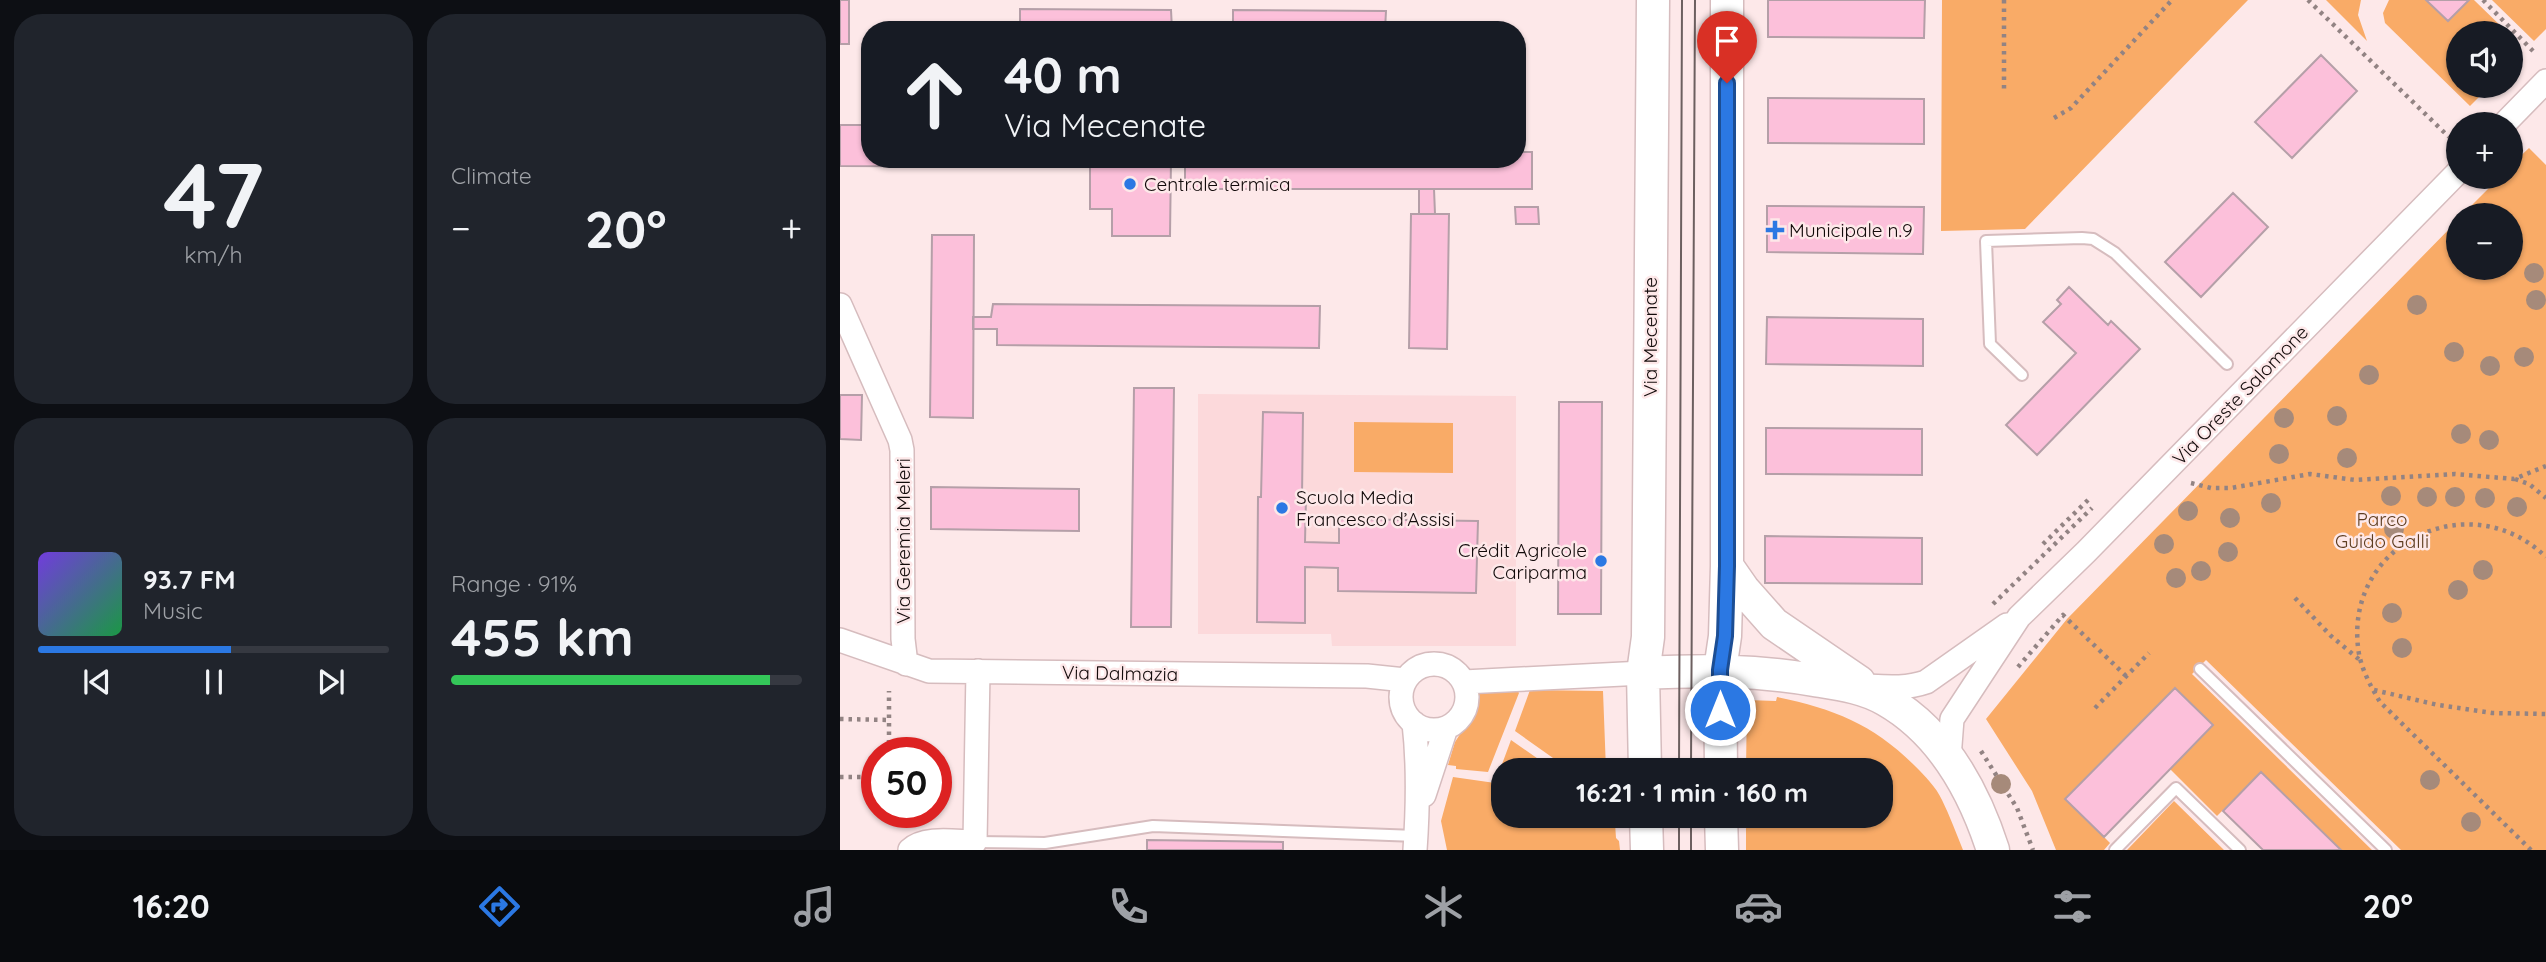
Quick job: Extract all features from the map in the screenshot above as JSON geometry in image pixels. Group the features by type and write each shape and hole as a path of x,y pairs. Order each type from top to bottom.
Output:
{"main road":[{"name":"Via Mecenate","path":"1645,758 1643,673 1648,637 1653,0"},
{"path":"1721,758 1720,670 1725,636 1727,566 1727,0"},
{"path":"1727,566 1774,624 1921,727 1949,758 1969,790 1993,850"},
{"path":"1643,673 1720,670 1797,677 1866,690"},
{"path":"1646,828 1647,850"},
{"path":"1721,828 1722,850"}],"street":[{"path":"2516,112 2546,81"},
{"name":"Via Oreste Salomone","path":"1866,690 1914,686 1926,682 2019,617 2086,552 2446,168"},
{"name":"Via Geremia Meleri","path":"840,305 902,450 903,639 906,664"},
{"name":"Via Oreste Salomone","path":"1949,758 1952,719 2019,617"},
{"name":"Via Dalmazia","path":"840,640 929,671 1367,676 1405,680"},
{"path":"1435,664 1452,669 1464,682 1466,707 1460,718 1446,728 1429,730 1414,723 1408,718 1401,704 1401,691 1405,680 1418,668 1435,664"},
{"path":"910,850 926,843 975,842 978,671"},
{"path":"1464,682 1643,673"},
{"path":"1414,723 1419,766 1419,807 1415,843"},
{"path":"1419,807 1446,728"}],"lane":[{"path":"2022,375 1990,344 1986,241 2093,239 2115,253 2227,364"},
{"path":"2200,669 2386,850"},
{"path":"2115,850 2176,788 2240,850"},
{"path":"975,842 1045,844 1153,826 1415,843"}],"path":[{"path":"2004,0 2004,89"},
{"path":"2054,118 2071,108 2172,0"},
{"path":"2308,0 2446,133"},
{"path":"2483,0 2533,51"},
{"path":"2514,479 2546,466"},
{"path":"2191,483 2211,488 2231,488 2310,474 2356,480 2455,474 2514,479 2529,484 2546,498"},
{"path":"2043,544 2088,500"},
{"path":"1991,607 2098,501"},
{"path":"2531,850 2380,702 2366,677 2361,661 2358,649 2358,620 2365,592 2379,567 2399,546 2425,532 2452,524 2482,524 2509,532 2535,546 2546,557"},
{"path":"2295,598 2324,629 2361,661"},
{"path":"2017,668 2063,615 2126,676"},
{"path":"2095,708 2149,653"},
{"path":"2373,690 2438,705 2492,713 2546,714"},
{"path":"889,691 889,737"},
{"path":"840,719 889,720"},
{"path":"840,777 861,778"}],"shaded area":[{"path":"1198,394 1516,396 1516,646 1332,646 1331,634 1198,634"}],"green space":[{"path":"1942,0 2248,0 2025,229 1941,231"},
{"path":"2326,0 2361,0 2358,15 2367,41"},
{"path":"2389,0 2426,0 2448,21 2446,83 2385,23 2383,13"},
{"path":"2469,0 2474,0 2496,21 2448,21"},
{"path":"2492,0 2546,0 2546,29 2534,41 2523,30 2523,21 2514,21"},
{"path":"2462,98 2478,98 2470,106"},
{"name":"Parco Guido Galli","path":"2529,148 2546,165 2546,850 2401,850 2206,660 2192,674 2372,850 2341,850 2261,772 2217,816 2170,769 2213,725 2175,688 2066,799 2110,843 2104,850 2056,850 2032,791 1986,719 2067,619 2446,232 2446,280 2523,280 2523,203 2474,203 2488,189 2523,189 2523,154"},
{"path":"1354,422 1453,423 1453,473 1354,472"},
{"path":"1476,689 1517,690 1519,693 1493,758 1491,758 1488,772 1456,769 1456,766 1448,765 1455,742 1473,714"},
{"path":"1530,690 1603,691 1606,758 1553,758 1515,731"},
{"path":"1777,697 1835,713 1884,739 1923,774 1937,791 1963,850 1746,850 1746,828 1893,828 1893,758 1746,758 1747,700 1776,701"},
{"path":"1511,740 1537,758 1504,758"},
{"path":"1453,777 1491,782 1491,828 1615,828 1620,850 1447,850 1441,821"},
{"path":"2174,801 2224,850 2127,850"}],"building":[{"path":"840,0 849,0 849,44 840,44"},
{"path":"1768,0 1925,0 1924,38 1768,37"},
{"path":"2426,0 2469,0 2448,21"},
{"path":"1020,9 1171,10 1172,21 1020,21"},
{"path":"1233,10 1386,11 1385,21 1233,21"},
{"path":"2321,55 2357,91 2292,158 2255,122"},
{"path":"1768,98 1924,99 1924,144 1768,143"},
{"path":"840,125 861,125 861,166 840,166"},
{"path":"1526,152 1532,152 1532,189 1185,189 1185,168 1526,168"},
{"name":"Centrale termica","path":"1090,168 1171,168 1170,236 1112,236 1112,209 1090,209"},
{"path":"1419,189 1434,189 1435,214 1419,214"},
{"path":"2233,193 2268,227 2201,297 2165,262"},
{"path":"1767,206 1924,207 1923,254 1767,252"},
{"path":"1515,207 1538,207 1539,224 1516,224"},
{"path":"1411,214 1449,214 1447,349 1409,348"},
{"path":"932,235 974,235 973,418 930,417"},
{"path":"2069,287 2108,325 2111,321 2140,349 2037,455 2006,425 2076,353 2043,322 2061,304 2057,300"},
{"path":"993,304 1320,306 1319,348 997,345 997,329 973,329 973,317 991,317"},
{"path":"1767,317 1923,319 1923,366 1766,364"},
{"path":"1134,388 1174,388 1171,627 1131,627"},
{"path":"840,395 862,395 861,440 840,439"},
{"path":"1559,402 1602,402 1601,614 1558,614"},
{"name":"Scuola Media Francesco d’Assisi","path":"1263,412 1303,413 1302,497 1306,497 1305,542 1339,543 1339,519 1478,521 1476,593 1338,591 1338,568 1305,567 1305,623 1257,622 1258,497 1261,497"},
{"path":"1766,428 1922,429 1922,475 1766,474"},
{"path":"931,487 1079,489 1079,531 931,529"},
{"path":"1765,536 1922,538 1922,584 1765,583"},
{"path":"2175,688 2213,725 2104,837 2065,799"},
{"path":"2261,772 2341,850 2263,850 2223,811"},
{"path":"1147,840 1283,842 1283,850 1147,850"}],"tram line":[{"path":"1679,758 1682,0"},
{"path":"1691,758 1695,0"},
{"path":"1679,828 1679,850"},
{"path":"1691,828 1691,850"}],"place":[{"name":"Centrale termica","path":"1130,184"},
{"name":"Municipale n.9","path":"1775,230"},
{"name":"Scuola Media Francesco d’Assisi","path":"1282,508"},
{"name":"Crédit Agricole Cariparma","path":"1601,561"}],"route":[{"path":"1720,710 1727,566 1727,83"}]}
